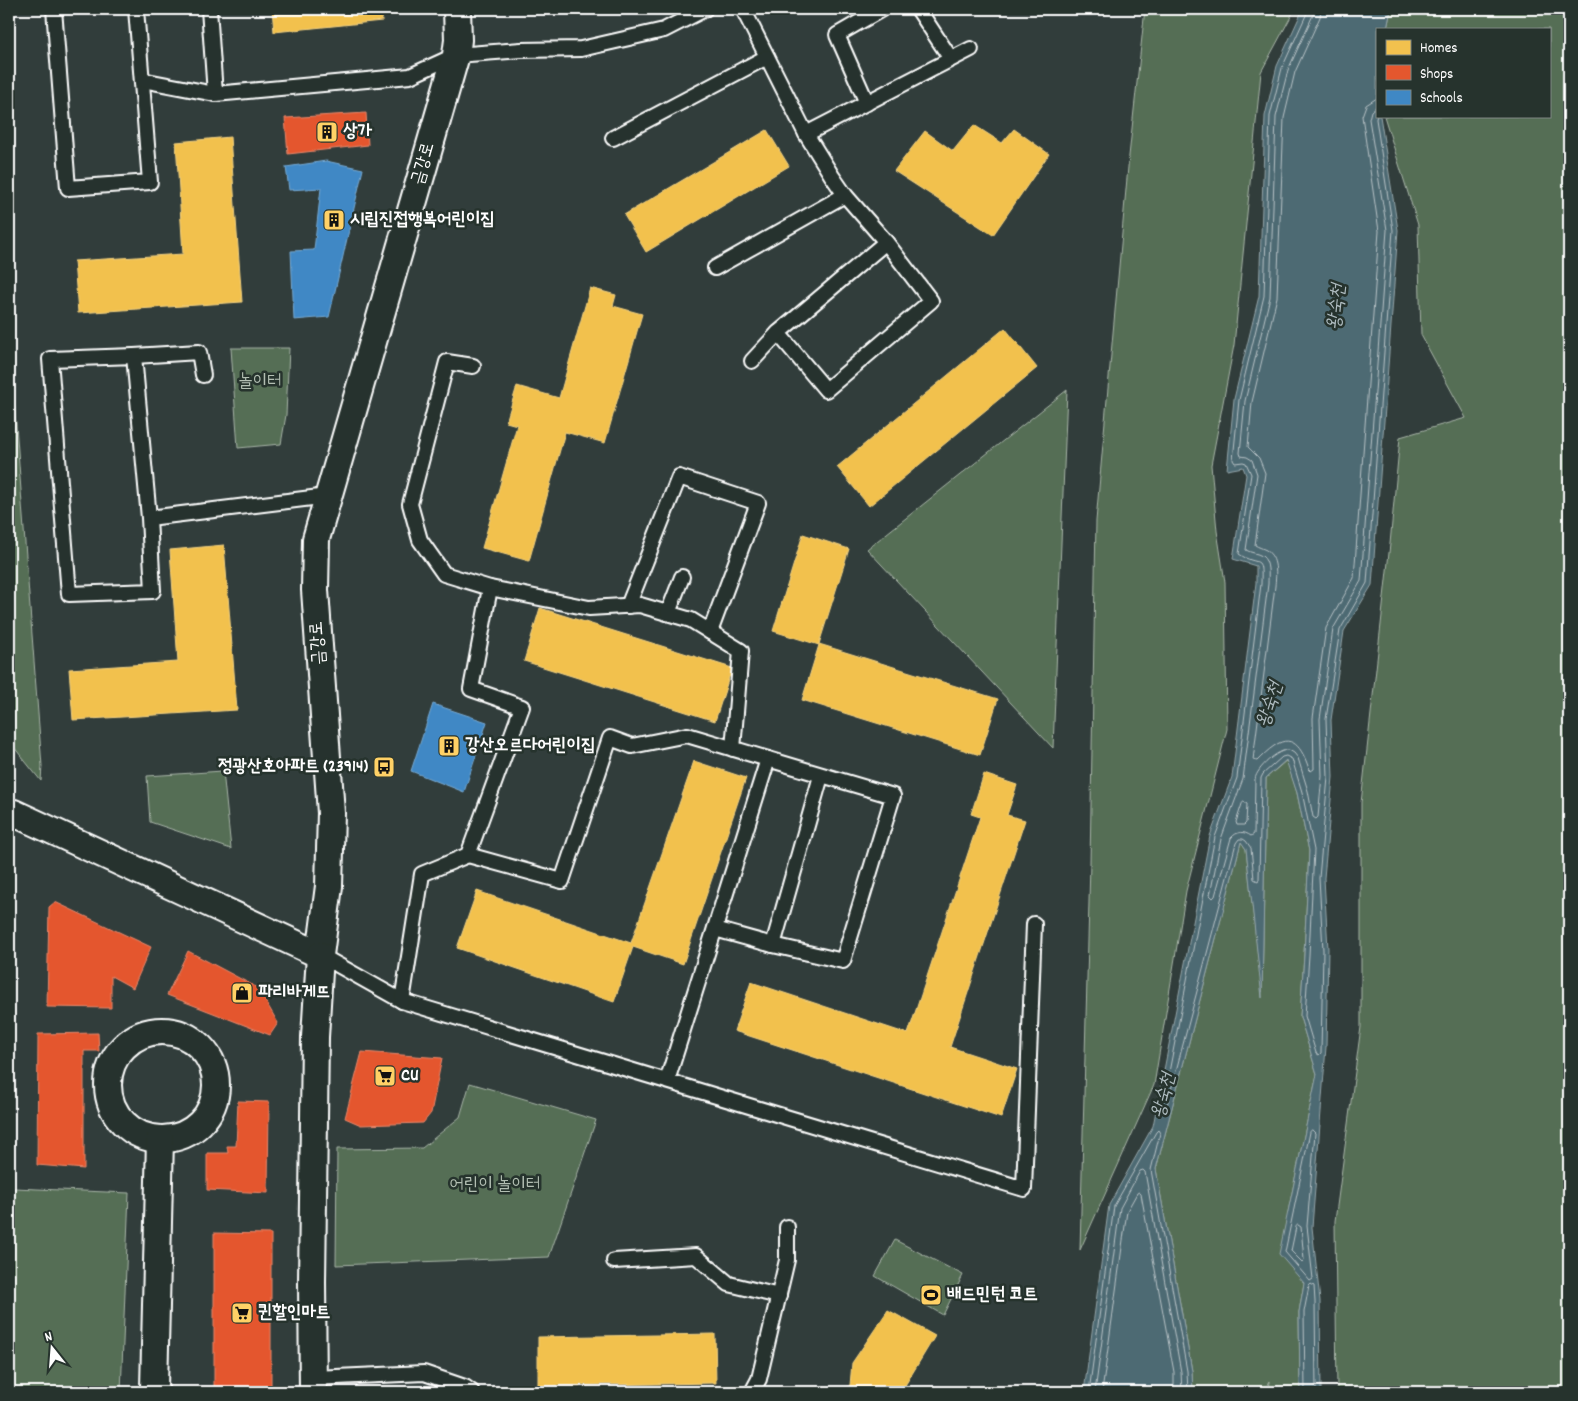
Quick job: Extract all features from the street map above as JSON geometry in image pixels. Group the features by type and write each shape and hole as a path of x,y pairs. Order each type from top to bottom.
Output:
{"street":[{"name":"금강로","path":"314,1385 312,1282 315,1036 320,955 329,886 331,813 316,590 316,539 456,56 458,40 457,9"},
{"path":"9,813 14,813 320,955"},
{"path":"157,1030 176,1032 192,1039 205,1051 214,1066 217,1084 214,1101 206,1117 194,1129 178,1137 160,1140 142,1136 126,1126 114,1113 108,1095 108,1077 113,1060 124,1045 140,1035 157,1030"},
{"path":"156,1392 154,1388 160,1140"}],"lane":[{"path":"54,9 68,188 150,182 136,9"},
{"path":"209,9 214,94"},
{"path":"142,80 214,94 410,76 456,56 522,50 580,49 664,30 705,9"},
{"path":"743,9 806,134 832,176 931,301 826,390 778,333"},
{"path":"867,103 836,35 882,9"},
{"path":"918,9 950,59"},
{"path":"806,134 972,49"},
{"path":"613,138 768,57"},
{"path":"715,268 846,195"},
{"path":"752,361 778,333 886,242"},
{"path":"134,356 149,518 153,591 69,594 50,359 199,352 203,375"},
{"path":"473,366 447,362 410,504 420,540 444,574 490,588 589,608 640,605 692,620 741,651 733,749"},
{"path":"628,606 680,477 758,503 710,632"},
{"path":"149,518 328,496"},
{"path":"668,613 682,576"},
{"path":"468,855 522,707 471,689 490,588"},
{"path":"402,1001 422,874 468,855 562,881 610,738 632,746 687,736 893,796 843,961 715,929"},
{"path":"667,1081 768,759"},
{"path":"773,945 821,776"},
{"path":"320,955 402,1001 1024,1189 1034,924"},
{"path":"752,1392 759,1379 787,1260 787,1227"},
{"path":"614,1261 696,1256 729,1284 779,1296"},
{"path":"314,1385 424,1373 472,1392"}],"green space":[{"path":"1145,9 1295,9 1261,72 1234,345 1211,465 1217,531 1225,582 1227,729 1186,891 1154,1085 1080,1250 1090,863 1096,521 1129,156"},
{"path":"1391,9 1569,9 1569,1392 1337,1392 1335,1221 1361,1027 1361,803 1400,437 1466,418 1421,335 1418,225 1385,118 1550,118 1550,28 1387,28"},
{"path":"9,333 42,766 41,781 9,741"},
{"name":"놀이터","path":"231,348 289,348 286,415 281,444 238,448"},
{"path":"1067,390 1053,748 867,549"},
{"path":"1287,760 1297,793 1309,851 1300,1017 1317,1074 1288,1212 1304,1283 1299,1312 1300,1392 1269,1392 1270,1381 1264,1392 1193,1392 1192,1371 1156,1169 1241,842 1246,849 1262,992 1266,778"},
{"path":"223,771 231,849 150,822 147,776"},
{"name":"어린이 놀이터","path":"470,1083 596,1120 549,1257 336,1265 337,1149 422,1148 460,1117"},
{"path":"14,1188 129,1193 121,1392 9,1392 9,1294"},
{"name":"배드민턴 코트","path":"895,1240 963,1275 943,1315 875,1276"}],"water":[{"name":"왕숙천","path":"1303,9 1391,9 1387,28 1376,28 1376,118 1380,118 1398,230 1372,585 1344,631 1331,720 1333,777 1324,878 1328,949 1326,1047 1312,1227 1320,1301 1321,1392 1300,1392 1299,1312 1304,1283 1279,1254 1317,1074 1300,1017 1309,851 1297,793 1286,760 1266,778 1262,998 1246,849 1241,842 1156,1169 1192,1371 1193,1392 1084,1392 1109,1205 1153,1126 1210,836 1232,777 1256,583 1256,566 1233,559 1246,475 1243,467 1227,470 1234,399 1259,296 1265,116 1277,66"}],"building: Homes":[{"path":"272,9 381,9 382,21 274,32"},
{"path":"974,125 1002,143 1014,129 1049,154 993,235 894,171 925,131 953,151"},
{"path":"767,130 789,166 646,252 624,215"},
{"path":"230,137 242,302 78,313 74,261 183,254 176,142"},
{"path":"590,288 616,295 613,306 642,314 605,443 565,432 529,561 482,548 517,425 506,422 517,386 559,398"},
{"path":"1005,328 1037,368 869,506 837,467"},
{"path":"803,534 849,549 819,644 998,699 980,755 802,700 819,645 773,631"},
{"path":"224,545 237,710 73,720 69,669 178,662 170,550"},
{"path":"540,608 732,668 715,721 524,661"},
{"path":"694,761 746,778 683,964 633,947 614,1002 457,948 477,891 631,943"},
{"path":"984,774 1017,785 1007,815 1025,820 950,1047 1017,1069 1001,1118 734,1031 751,982 908,1034 980,817 971,814"},
{"path":"888,1310 935,1336 901,1392 844,1392 850,1385 852,1363"},
{"path":"715,1334 716,1383 538,1386 538,1337"}],"building: Shops":[{"name":"상가","path":"366,113 368,145 288,154 285,118"},
{"path":"55,902 151,947 133,988 111,976 111,1008 47,1007 49,907"},
{"path":"188,951 258,988 278,1023 270,1035 167,995"},
{"path":"98,1033 99,1051 84,1051 84,1169 37,1165 38,1034"},
{"path":"362,1052 442,1058 431,1113 423,1123 361,1125 345,1118"},
{"path":"238,1101 269,1102 268,1193 207,1190 207,1153 228,1153 227,1146 236,1146"},
{"name":"퀸할인마트","path":"214,1233 271,1234 271,1392 214,1392"}],"building: Schools":[{"name":"시립진접행복어린이집","path":"326,161 363,169 329,317 294,320 291,251 314,250 321,188 289,190 286,167"},
{"name":"강산오르다어린이집","path":"433,704 487,722 464,792 411,771"}],"place":[{"name":"상가","path":"327,132"},
{"name":"시립진접행복어린이집","path":"334,220"},
{"name":"강산오르다어린이집","path":"449,746"},
{"name":"정광산호아파트 (23914)","path":"384,767"},
{"name":"파리바게뜨","path":"242,993"},
{"name":"CU","path":"385,1076"},
{"name":"배드민턴 코트","path":"931,1295"},
{"name":"퀸할인마트","path":"242,1313"}]}
